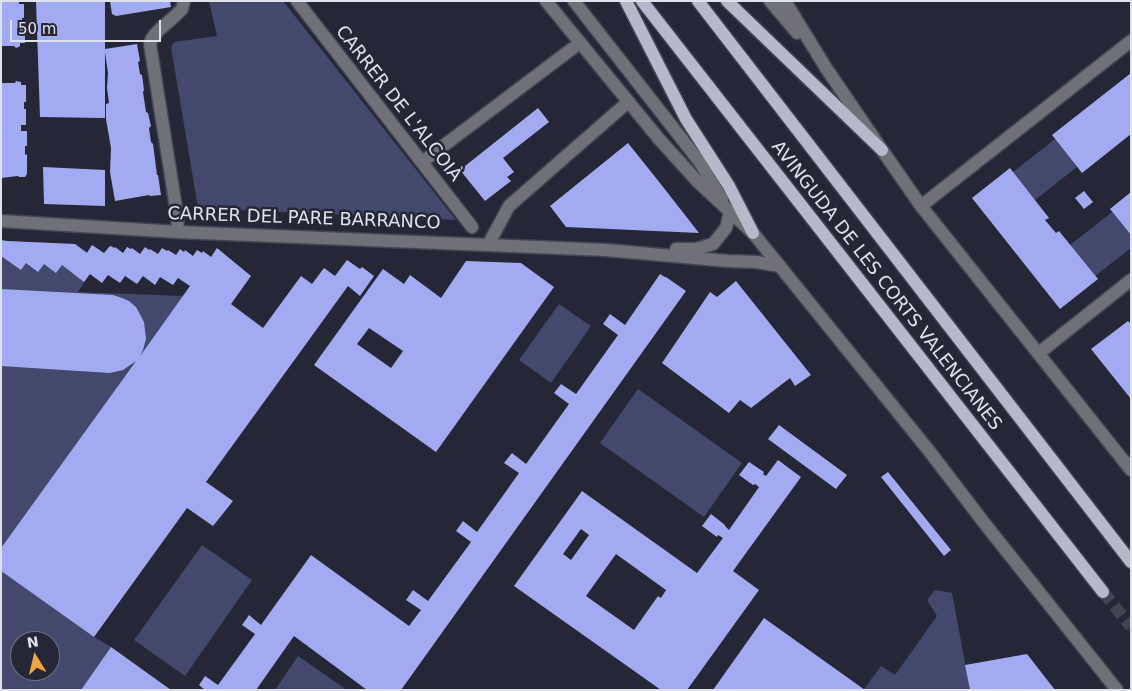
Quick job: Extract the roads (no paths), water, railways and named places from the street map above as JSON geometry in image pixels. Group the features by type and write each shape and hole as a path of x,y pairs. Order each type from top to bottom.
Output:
{"main road":[{"path":"626,1 686,119 729,186 753,232"},
{"name":"AVINGUDA DE LES CORTS VALENCIANES","path":"642,1 1103,592"},
{"name":"AVINGUDA DE LES CORTS VALENCIANES","path":"698,1 1131,562"},
{"path":"727,1 882,150"}],"street":[{"path":"178,232 177,214 150,44 152,38 159,30 182,9 184,1"},
{"name":"CARRER DE L'ALCOIÀ","path":"297,1 472,228"},
{"path":"546,1 659,139 697,181 753,232 924,444 1118,690"},
{"path":"574,1 699,161 730,212"},
{"path":"770,1 826,68"},
{"path":"785,1 826,68 921,206 1131,470"},
{"path":"921,206 1131,41"},
{"path":"422,162 573,48"},
{"path":"488,244 509,206 628,102"},
{"name":"CARRER DEL PARE BARRANCO","path":"606,250 696,249 713,244 726,228 730,212"},
{"name":"CARRER DEL PARE BARRANCO","path":"1,221 178,232 606,250 756,262 780,266"},
{"path":"1039,353 1131,280"}],"tunnel":[{"path":"1103,592 1131,627"}]}
